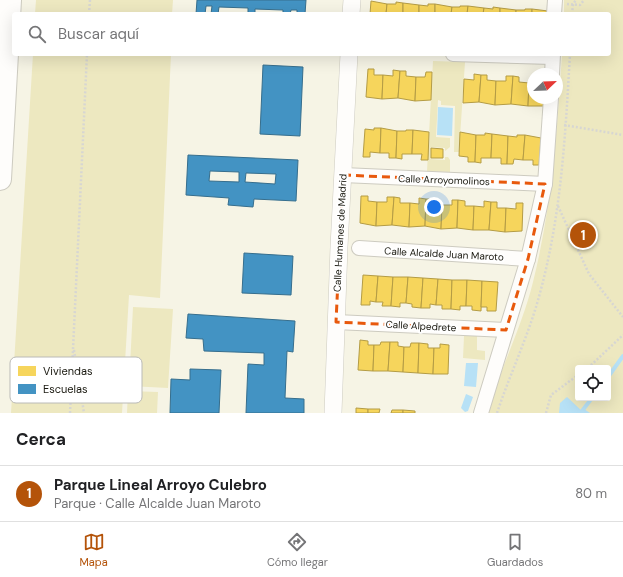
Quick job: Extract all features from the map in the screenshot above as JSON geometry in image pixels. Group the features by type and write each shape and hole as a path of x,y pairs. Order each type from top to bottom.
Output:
{"highway":[{"path":"0,179 10,0"}],"street":[{"path":"352,0 352,12"},
{"name":"Calle Humanes de Madrid","path":"333,413 349,56"},
{"path":"552,56 552,68"},
{"path":"481,413 528,259 545,184 551,104"},
{"name":"Calle Arroyomolinos","path":"343,175 545,184"},
{"name":"Calle Alcalde Juan Maroto","path":"359,248 528,259"},
{"name":"Calle Alpedrete","path":"336,322 506,330"}],"path":[{"path":"89,12 90,0"},
{"path":"572,12 573,4 576,0"},
{"path":"555,6 573,4 580,5 584,0"},
{"path":"72,357 87,56"},
{"path":"550,121 566,126 623,134"},
{"path":"545,184 555,185 558,206 589,274 623,317"},
{"path":"591,365 623,335"},
{"path":"73,344 75,357"},
{"path":"546,413 551,396 575,377"},
{"path":"70,403 70,413"},
{"path":"82,403 84,413"}],"highlighted area":[{"path":"343,175 545,184 528,259 506,330 336,322"}],"shaded area":[{"path":"36,0 173,0 172,12 35,12"},
{"path":"564,0 623,0 623,413 488,413 533,282 545,225 553,168 558,104 563,104 562,56 611,56 611,12 564,12"},
{"path":"33,56 171,56 160,298 129,295 125,357 14,357"},
{"path":"433,61 465,62 459,152 454,152 455,106 441,105 441,101 438,100 436,137 450,138 450,147 445,151 445,148 431,147 431,159 445,160 445,157 448,157 450,160 450,172 427,171"},
{"path":"133,307 173,309 168,388 142,387 142,357 130,357"},
{"path":"464,336 477,336 477,350 485,351 485,360 463,358"},
{"path":"142,391 158,392 157,413 127,413 127,403 142,403"},
{"path":"12,403 123,403 122,413 11,413"}],"water":[{"path":"438,107 453,108 452,136 437,135"},
{"path":"466,363 478,363 476,387 464,386"},
{"path":"466,394 473,397 468,411 465,412 461,408"},
{"path":"567,397 582,411 584,409 590,413 559,413 560,403"}],"building: Viviendas":[{"path":"371,1 387,4 386,12 370,12"},
{"path":"396,2 403,3 403,12 386,12 387,4 396,4"},
{"path":"403,3 419,5 419,12 403,12"},
{"path":"428,4 435,4 435,12 419,12 419,5 428,6"},
{"path":"435,4 452,7 451,12 435,12"},
{"path":"468,6 467,12 451,12 452,7"},
{"path":"468,6 484,8 483,12 467,12"},
{"path":"493,7 500,8 500,12 483,12 484,8 493,9"},
{"path":"500,8 516,10 516,12 500,12"},
{"path":"532,9 532,12 516,12 516,10"},
{"path":"532,9 548,11 548,12 532,12"},
{"path":"368,69 374,69 374,75 383,75 382,99 366,97"},
{"path":"393,70 400,71 398,98 382,99 383,75 393,76"},
{"path":"400,71 406,71 406,76 416,77 415,101 398,98"},
{"path":"426,72 432,72 431,100 415,101 416,77 425,77"},
{"path":"474,74 481,75 479,102 463,103 464,79 474,80"},
{"path":"481,75 487,75 487,80 496,81 495,105 479,102"},
{"path":"506,76 513,76 511,104 495,105 496,81 506,81"},
{"path":"513,76 519,77 519,82 527,83 528,106 511,104"},
{"path":"528,104 544,104 544,106 528,106"},
{"path":"374,128 381,128 380,153 370,152 370,157 363,157 365,129 374,130"},
{"path":"381,128 397,131 396,158 389,158 389,153 380,153"},
{"path":"413,130 412,154 402,154 402,159 396,158 397,131"},
{"path":"413,130 429,132 428,160 421,160 422,154 412,154"},
{"path":"460,132 476,135 475,162 468,162 468,157 459,156"},
{"path":"485,133 492,134 491,158 481,158 481,163 475,162 476,135 485,135"},
{"path":"492,134 508,136 507,164 501,164 501,158 491,158"},
{"path":"517,135 525,135 523,160 514,159 513,164 507,164 508,136 517,137"},
{"path":"525,135 541,138 539,165 533,165 533,160 523,160"},
{"path":"431,148 443,149 443,158 431,158"},
{"path":"361,196 368,196 368,201 377,202 376,226 360,223"},
{"path":"387,197 394,197 392,225 376,226 377,202 387,202"},
{"path":"394,197 400,198 400,203 410,203 409,227 392,225"},
{"path":"419,198 426,199 425,226 409,227 410,203 419,204"},
{"path":"426,199 433,199 432,205 442,205 441,229 425,226"},
{"path":"452,200 458,200 457,228 441,229 442,205 452,205"},
{"path":"458,200 465,201 465,206 474,206 473,230 457,228"},
{"path":"484,201 491,202 489,230 473,230 474,206 484,207"},
{"path":"491,202 497,202 497,208 506,208 505,232 489,230"},
{"path":"516,203 523,203 522,231 505,232 506,208 516,209"},
{"path":"363,275 378,276 376,302 370,301 370,305 361,305"},
{"path":"378,276 393,277 391,306 382,306 383,302 376,302"},
{"path":"393,277 408,277 406,303 400,303 400,307 391,306"},
{"path":"408,277 423,278 421,308 412,307 412,304 406,303"},
{"path":"423,278 438,279 436,305 430,304 430,308 421,308"},
{"path":"438,279 452,280 451,309 442,309 442,305 436,305"},
{"path":"452,280 467,280 466,306 460,306 460,310 451,309"},
{"path":"467,280 482,281 481,311 472,310 472,306 466,306"},
{"path":"482,281 498,282 496,311 487,311 487,307 481,307"},
{"path":"360,340 368,341 368,345 374,345 373,371 358,370"},
{"path":"381,342 390,342 388,371 373,371 374,345 380,345"},
{"path":"390,342 398,342 398,346 404,347 403,372 388,371"},
{"path":"411,343 419,343 418,373 403,372 404,347 410,347"},
{"path":"419,343 428,344 428,348 434,348 433,374 418,373"},
{"path":"440,344 449,345 448,374 433,374 434,348 440,348"},
{"path":"356,408 368,409 368,413 356,413"},
{"path":"368,409 380,409 379,413 368,413"},
{"path":"392,410 403,410 403,413 391,413"},
{"path":"403,410 415,411 415,413 403,413"}],"building: Escuelas":[{"path":"197,0 306,0 305,12 297,12 297,10 283,12 283,10 255,9 255,12 248,12 248,8 219,7 218,12 211,12 212,6 206,6 205,12 196,12"},
{"path":"263,65 303,67 300,136 260,134"},
{"path":"188,155 298,160 296,201 254,199 253,207 228,205 229,198 186,195","holes":["210,171 239,172 239,182 209,181","246,173 276,174 275,184 245,182"]},
{"path":"244,253 293,256 291,295 242,293"},
{"path":"188,314 295,321 293,352 287,351 285,398 304,399 304,413 246,413 248,364 264,365 264,353 204,351 203,339 186,338"},
{"path":"190,369 221,370 219,413 170,413 171,379 190,380"}],"waterway":[{"path":"611,373 623,356"},
{"path":"582,413 590,401"}],"place":[{"name":"Parque Lineal Arroyo Culebro","path":"583,235"}]}
